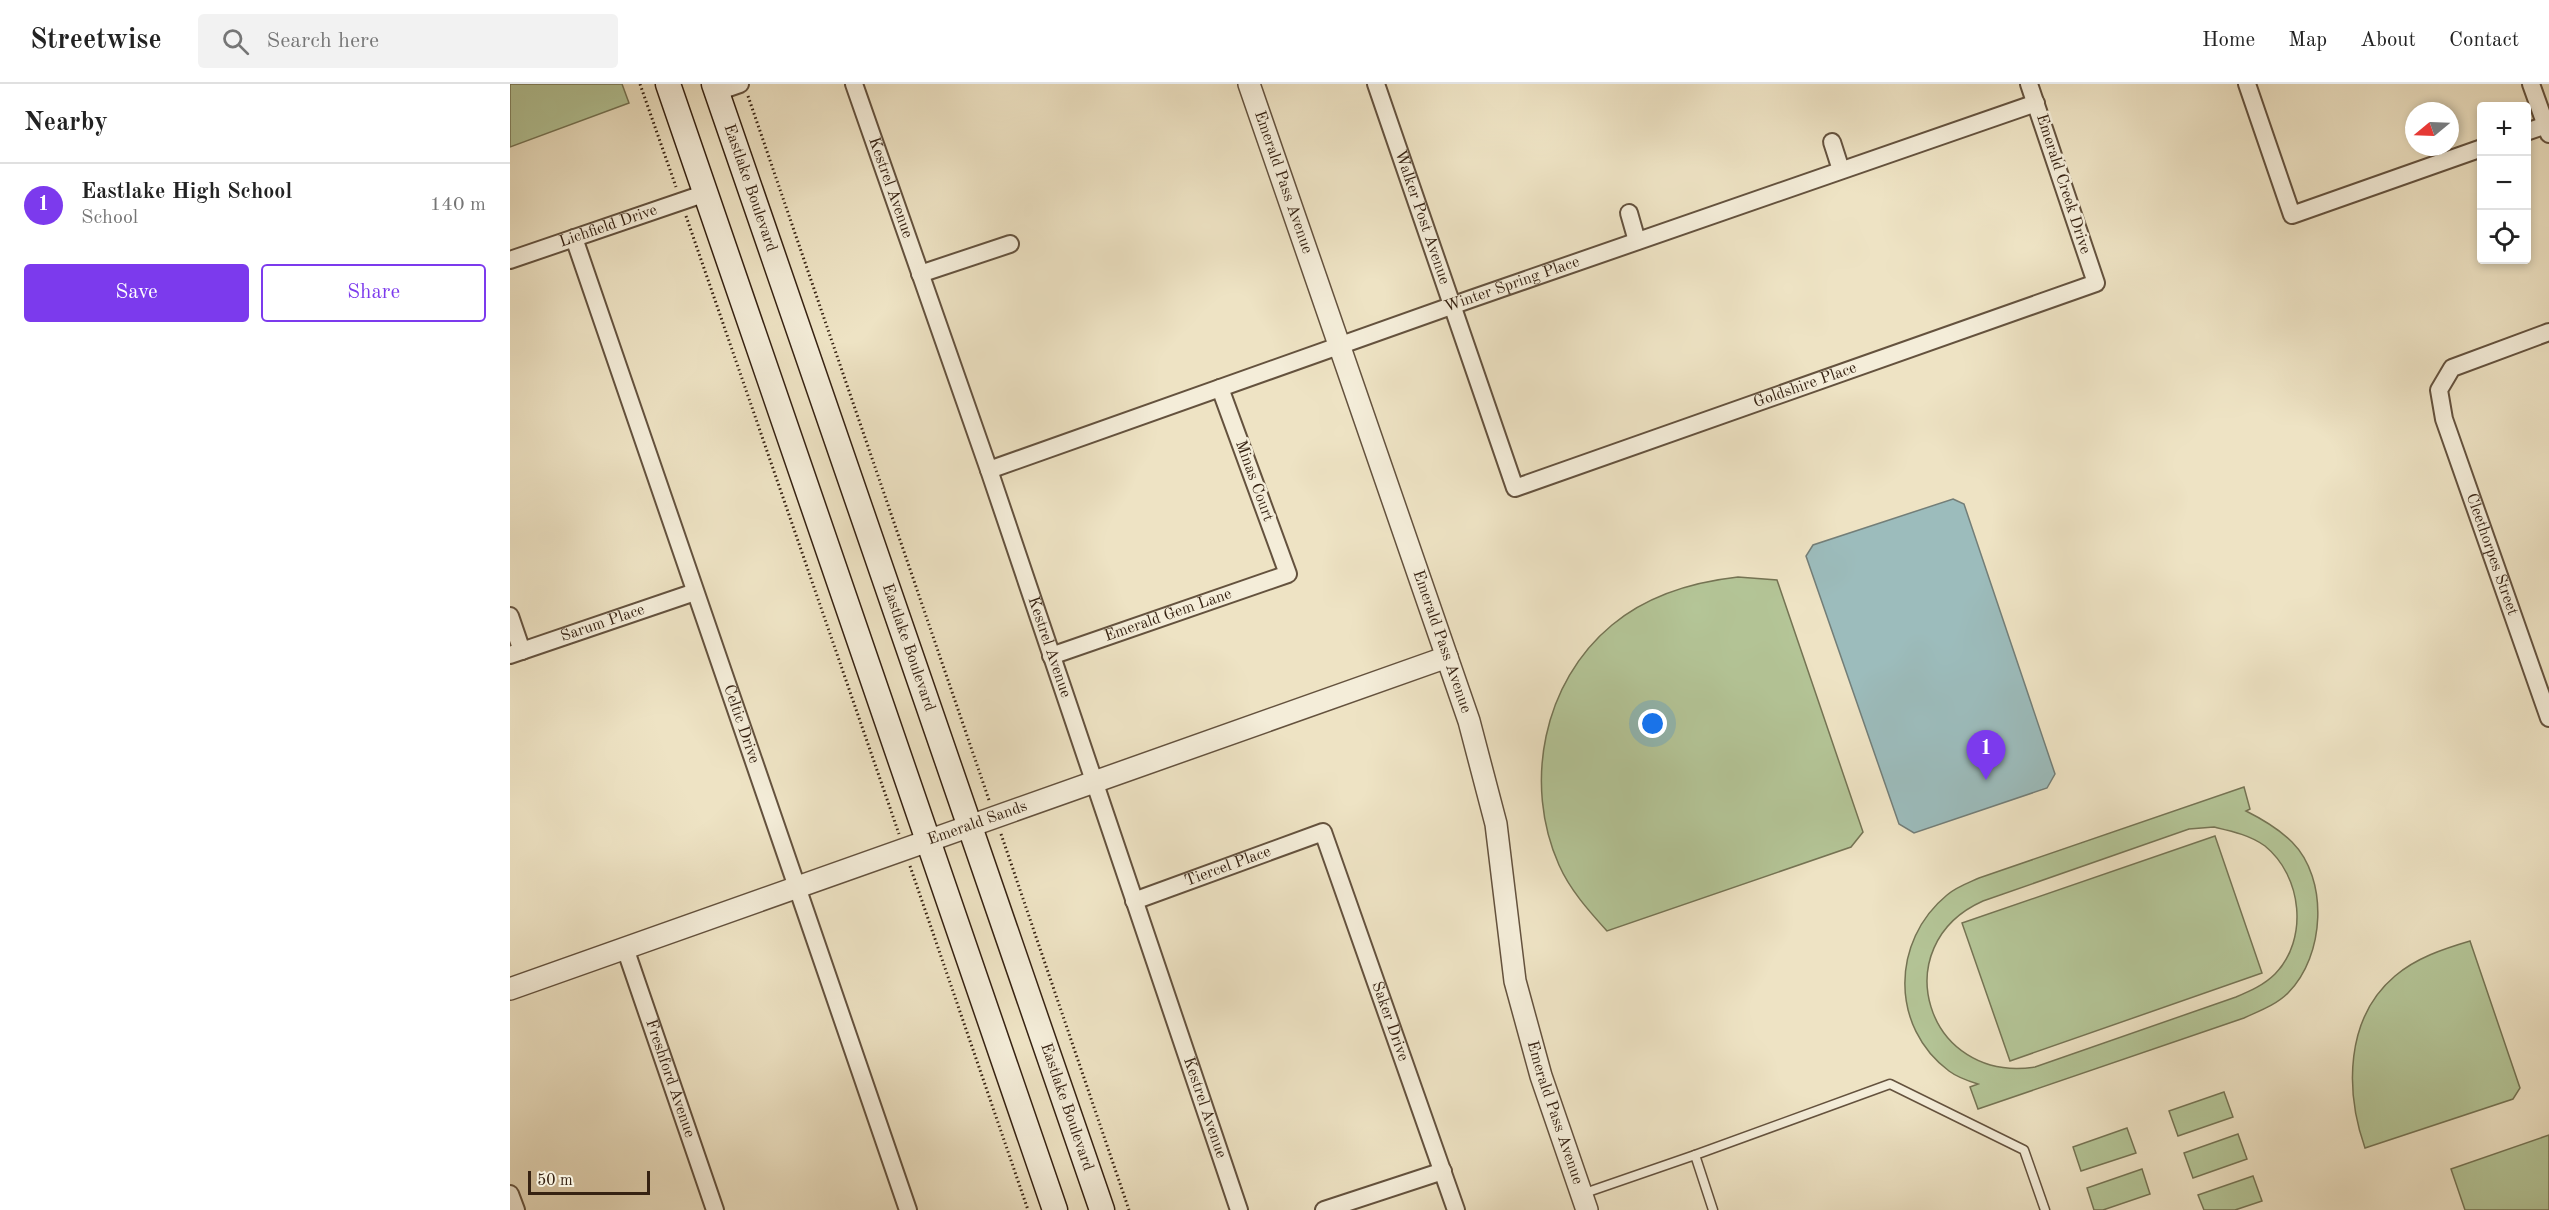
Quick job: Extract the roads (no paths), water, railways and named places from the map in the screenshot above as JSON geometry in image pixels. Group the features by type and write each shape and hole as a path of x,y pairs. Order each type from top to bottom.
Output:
{"main road":[{"path":"668,84 1055,1210"},
{"name":"Eastlake Boulevard","path":"716,88 1102,1210"}],"street":[{"path":"716,88 740,84"},
{"name":"Kestrel Avenue","path":"854,84 989,470 1239,1210"},
{"name":"Emerald Pass Avenue","path":"1249,84 1470,721 1496,824 1515,981 1541,1076 1585,1202"},
{"name":"Walker Post Avenue","path":"1376,84 1515,488"},
{"name":"Emerald Creek Drive","path":"2029,84 2096,283"},
{"path":"2247,84 2292,215 2477,149"},
{"path":"2531,84 2548,128 2531,131"},
{"name":"Winter Spring Place","path":"989,470 1340,347 1452,305 2036,103"},
{"path":"1832,142 1841,170"},
{"name":"Lichfield Drive","path":"510,260 706,193"},
{"path":"1629,213 1637,241"},
{"name":"Celtic Drive","path":"574,238 908,1210"},
{"path":"920,274 1010,244"},
{"name":"Goldshire Place","path":"1515,488 2096,283"},
{"name":"Cleethorpes Street","path":"2549,332 2452,368 2439,390 2447,429 2549,718"},
{"name":"Minas Court","path":"1220,388 1288,574"},
{"name":"Emerald Gem Lane","path":"1051,656 1288,574"},
{"name":"Sarum Place","path":"516,653 695,592"},
{"path":"510,616 516,653"},
{"name":"Emerald Sands","path":"510,989 1447,657"},
{"name":"Tiercel Place","path":"1134,901 1323,832"},
{"name":"Saker Drive","path":"1323,832 1456,1210"},
{"name":"Freshford Avenue","path":"625,948 715,1210"},
{"path":"1324,1210 1443,1171"},
{"path":"510,1194 516,1210"}],"lane":[{"path":"1585,1202 1695,1155 1890,1084 2024,1150 2045,1210"},
{"path":"1695,1155 1713,1210"}],"water":[{"path":"1953,499 1964,504 2055,774 2047,788 1914,833 1899,824 1806,556 1813,545"}],"place":[{"name":"Eastlake High School","path":"1986,780"}]}
